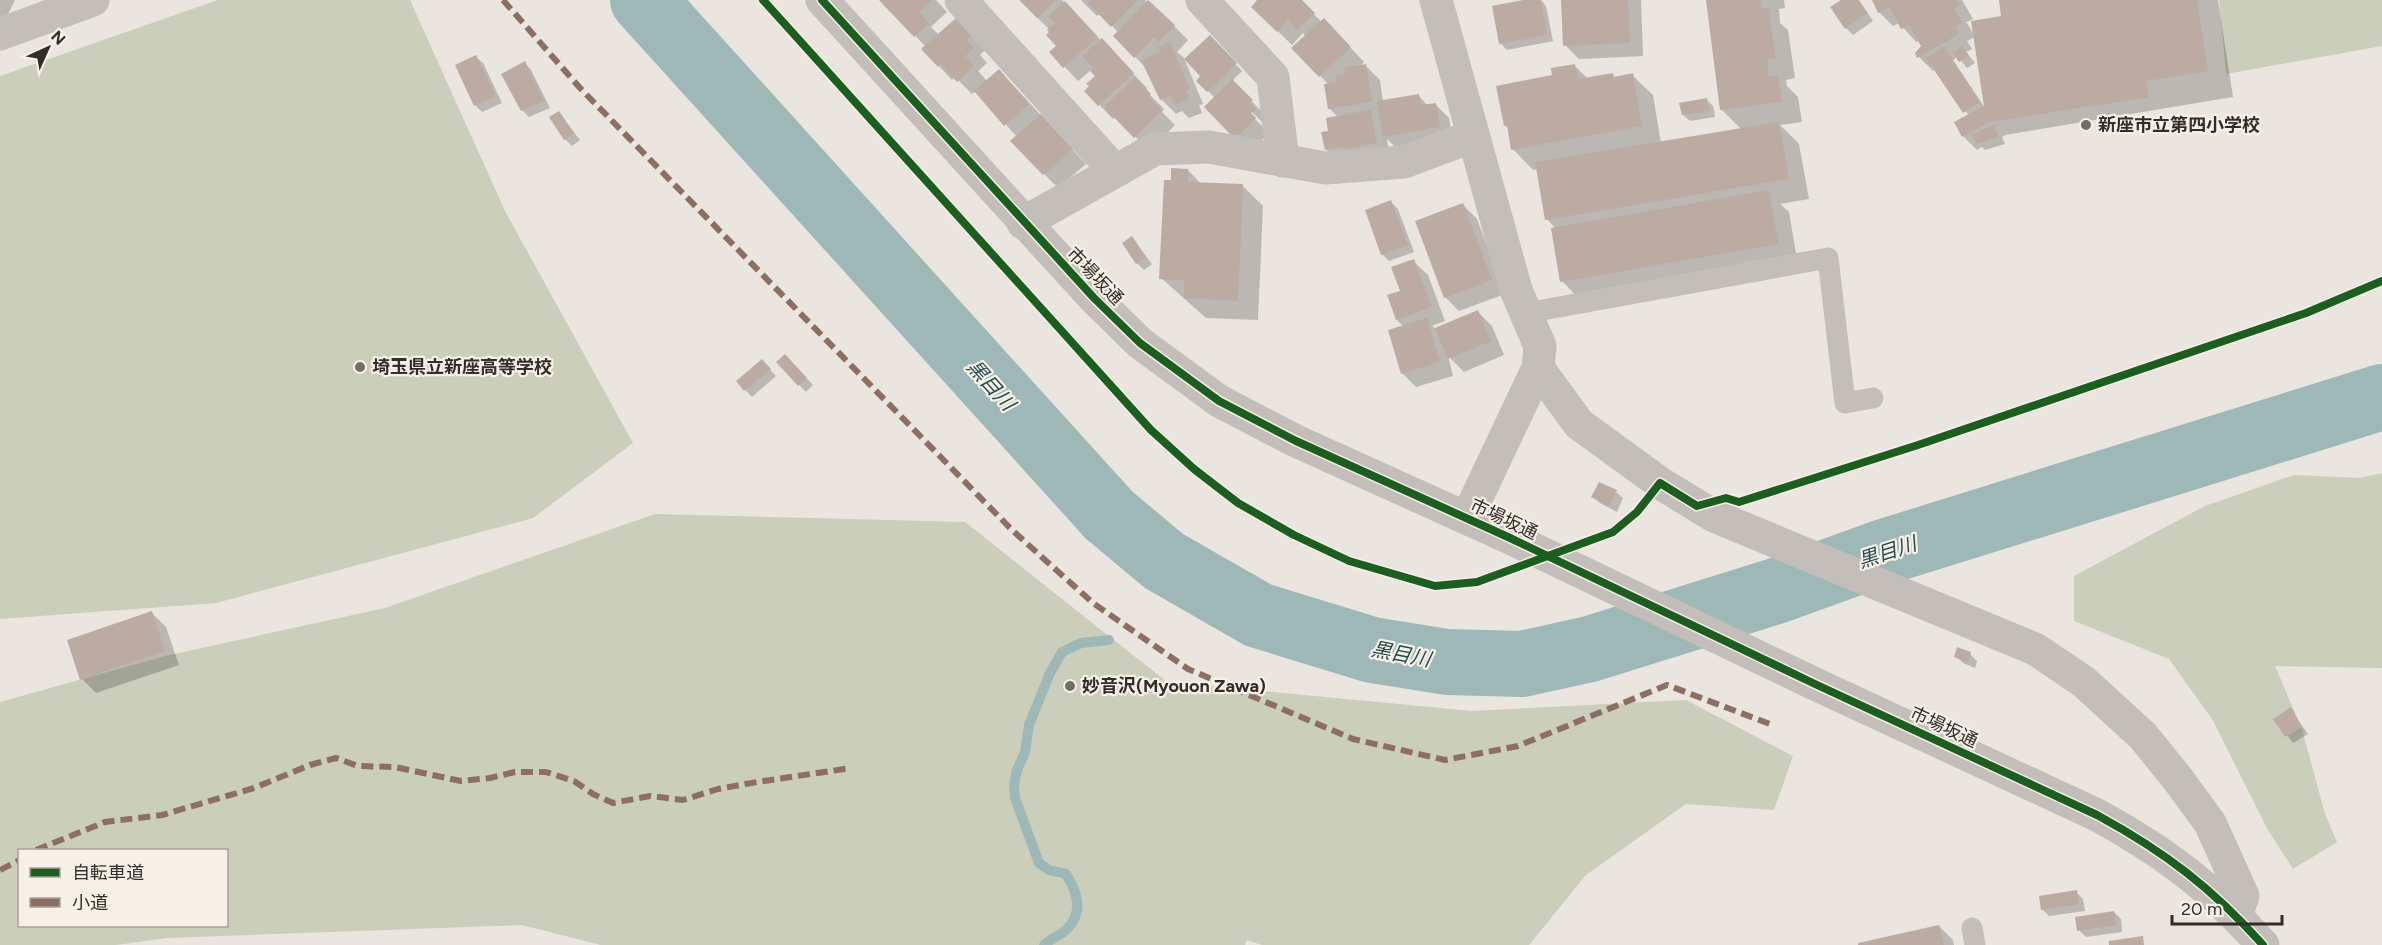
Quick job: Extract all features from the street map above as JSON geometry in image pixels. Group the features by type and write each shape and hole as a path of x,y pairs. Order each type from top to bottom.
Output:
{"street":[{"path":"0,34 93,0"},
{"name":"市場坂通","path":"822,0 1023,223 1094,298 1140,342 1218,401 1296,441 1508,537 1815,684 2097,815 2138,837 2177,863 2236,915 2264,945"},
{"path":"961,0 1115,171"},
{"path":"1202,0 1273,77 1283,161"},
{"path":"1436,0 1516,290 1540,346 1538,369 1467,518"},
{"path":"1023,223 1155,149 1209,147 1325,168 1404,162 1473,136"},
{"path":"1538,369 1579,423 1660,483 1714,516 2035,649 2084,682 2143,736 2210,823 2243,896 2236,915"}],"lane":[{"path":"1526,313 1828,258 1845,403 1873,398"}],"green space":[{"name":"埼玉県立新座高等学校","path":"218,0 410,0 505,211 633,443 533,518 216,603 0,619 0,76"},
{"path":"2219,0 2382,0 2382,46 2226,74"},
{"path":"2382,473 2382,668 2275,666 2302,729 2325,814 2337,842 2293,869 2268,830 2212,719 2169,659 2074,621 2074,576 2205,506 2294,475 2360,478"},
{"path":"655,514 965,522 1167,682 1472,711 1686,700 1793,756 1774,810 1686,804 1586,875 1529,945 1262,945 1247,940 1245,945 601,945 522,925 167,938 116,945 0,945 0,702 165,656 385,608"}],"building":[{"path":"879,0 932,0 919,12 929,24 914,37"},
{"path":"1020,0 1056,0 1037,18"},
{"path":"1091,0 1138,0 1111,27 1088,3"},
{"path":"1148,0 1175,25 1159,42 1154,37 1134,58 1113,36"},
{"path":"1257,0 1302,0 1315,13 1297,30 1288,20 1277,32 1251,7"},
{"path":"1523,0 1541,0 1547,35 1499,44 1492,6"},
{"path":"1561,0 1628,0 1630,43 1563,46"},
{"path":"1706,0 1760,0 1761,8 1768,8 1776,58 1767,60 1769,76 1778,75 1782,102 1720,110"},
{"path":"1841,0 1858,0 1867,13 1845,29 1830,7"},
{"path":"1872,0 1957,0 1960,5 1954,8 1962,23 1955,27 1959,34 1917,58 1915,53 1921,46 1909,25 1901,29 1889,7 1878,13"},
{"path":"1999,0 2197,0 2208,71 2146,81 2149,97 1990,122 1962,137 1954,122 1984,106 1971,21 2001,16"},
{"path":"1065,1 1098,37 1063,68 1049,52 1056,46 1046,35 1049,32 1047,30 1055,23 1048,17"},
{"path":"956,18 972,35 967,40 974,48 965,56 974,66 957,82 941,64 938,67 921,49"},
{"path":"1324,18 1351,47 1319,77 1291,48"},
{"path":"1210,35 1237,63 1207,92 1196,81 1200,76 1184,59"},
{"path":"1102,38 1134,73 1098,106 1084,91 1089,86 1086,84 1095,76 1090,71 1093,68 1082,56"},
{"path":"1170,42 1190,89 1186,91 1189,99 1174,105 1171,96 1160,100 1141,60 1160,52 1159,47"},
{"path":"1963,46 1969,56 1959,62 1953,53"},
{"path":"1944,47 1980,102 1963,113 1926,58"},
{"path":"476,55 496,96 474,106 455,65"},
{"path":"525,61 544,101 521,111 501,74"},
{"path":"1366,64 1372,102 1328,109 1324,84 1336,82 1335,76 1345,74 1344,68"},
{"path":"1575,64 1578,79 1613,73 1614,77 1633,73 1642,126 1511,150 1507,125 1504,126 1496,86 1552,75 1551,68"},
{"path":"999,69 1029,104 1004,126 974,91"},
{"path":"1135,77 1151,94 1149,97 1162,110 1134,138 1104,107"},
{"path":"1232,79 1253,100 1249,103 1256,109 1251,113 1256,118 1235,139 1204,107"},
{"path":"1419,94 1421,105 1436,103 1440,127 1383,137 1377,101"},
{"path":"1707,98 1709,111 1682,115 1679,103"},
{"path":"1371,110 1377,143 1325,150 1321,132 1328,131 1326,118"},
{"path":"559,111 574,133 564,140 549,117"},
{"path":"1041,114 1073,149 1043,175 1010,141"},
{"path":"1779,122 1789,179 1545,220 1535,162"},
{"path":"1994,125 1999,137 1977,144 1972,135"},
{"path":"1171,168 1188,169 1188,182 1243,184 1238,301 1184,298 1184,280 1159,279 1164,180 1171,180"},
{"path":"1769,190 1778,244 1560,282 1551,228"},
{"path":"1391,200 1408,245 1381,255 1365,210"},
{"path":"1463,203 1492,280 1444,298 1415,221"},
{"path":"1132,236 1146,257 1136,264 1122,243"},
{"path":"1414,259 1432,307 1396,320 1387,295 1400,291 1391,267"},
{"path":"1478,310 1491,341 1448,359 1435,328"},
{"path":"1427,318 1440,362 1401,374 1388,330"},
{"path":"785,354 807,378 798,386 776,362"},
{"path":"762,359 771,369 744,391 736,381"},
{"path":"1599,482 1617,490 1609,506 1591,497"},
{"path":"152,611 165,651 80,680 67,640"},
{"path":"1957,647 1971,652 1968,662 1954,657"},
{"path":"2291,707 2302,727 2285,737 2273,719"},
{"path":"2077,890 2079,904 2041,910 2039,896"},
{"path":"2114,911 2116,925 2077,931 2075,917"},
{"path":"1939,925 1944,945 1858,945 1858,943"},
{"path":"2143,936 2144,945 2109,945 2109,941"}],"waterway":[{"name":"黒目川","path":"643,0 1109,515 1164,561 1258,615 1372,650 1447,662 1522,664 1590,649 1776,591 1884,552 2382,397"},
{"path":"1152,577 1164,561"},
{"path":"1044,945 1066,930 1073,921 1077,908 1076,894 1066,874 1049,870 1039,863 1015,798 1014,785 1017,770 1025,752 1029,725 1050,673 1062,652 1081,643 1109,640"}],"marked path":[{"path":"503,0 580,88 1013,531 1093,603 1188,669 1353,739 1445,760 1518,746 1667,685 1770,724"},
{"path":"38,849 105,822 162,815 254,788 310,765 336,758 358,766 395,767 461,781 490,778 515,772 546,772 574,781 593,794 613,803 650,796 683,800 718,789 851,768"},
{"path":"0,870 18,861"}],"cycle path":[{"path":"763,0 1151,430 1194,469 1238,503 1294,535 1349,561 1435,586 1477,582 1613,532 1637,512 1660,483 1697,506 1726,498 1739,502 1918,445 2306,313 2382,281"},
{"path":"822,0 1094,298 1140,343 1219,401 1296,441 1508,537 1815,684 2097,815 2166,857 2225,906 2263,945"}],"place":[{"name":"新座市立第四小学校","path":"2086,125"},
{"name":"埼玉県立新座高等学校","path":"360,367"},
{"name":"妙音沢(Myouon Zawa)","path":"1070,686"}]}
